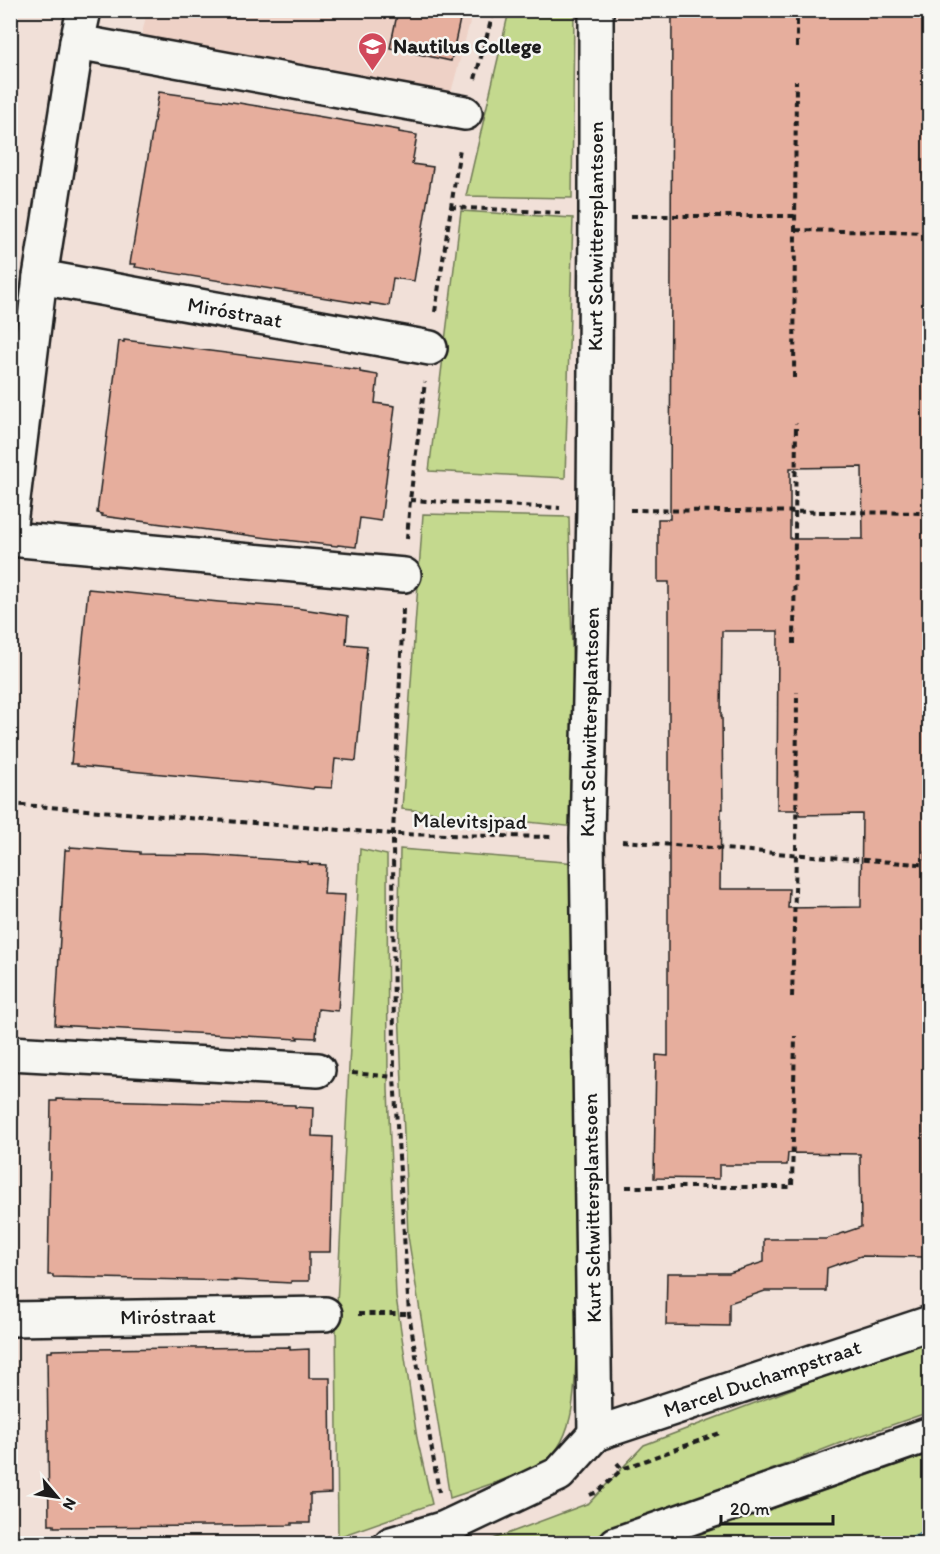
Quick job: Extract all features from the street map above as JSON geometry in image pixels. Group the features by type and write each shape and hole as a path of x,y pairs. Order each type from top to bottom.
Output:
{"street":[{"name":"Kurt Schwittersplantsoen","path":"595,1434 587,838 594,509 596,10"},
{"path":"10,524 40,277 81,26 465,113"},
{"name":"Miróstraat","path":"40,277 430,348"},
{"path":"10,539 404,575"},
{"path":"10,1053 318,1070"},
{"name":"Miróstraat","path":"10,1318 324,1314"},
{"name":"Marcel Duchampstraat","path":"595,1434 930,1323"},
{"path":"391,1544 445,1528 559,1474 595,1434"},
{"path":"616,1544 930,1434"}],"path":[{"path":"445,1528 409,1314 393,1077 393,834 404,575 410,500 465,113 494,10"},
{"path":"797,10 797,47"},
{"path":"794,378 796,81"},
{"path":"796,230 930,233"},
{"path":"794,644 796,423"},
{"path":"410,500 594,509 930,513"},
{"path":"792,998 797,692"},
{"name":"Malevitsjpad","path":"10,804 393,834 587,838 930,865"},
{"path":"592,1187 792,1187 795,1036"},
{"path":"318,1070 393,1077"},
{"path":"324,1314 409,1314"}],"shaded area":[{"name":"Nautilus College","path":"147,11 473,11 449,100 140,43"}],"green space":[{"path":"509,11 574,11 572,198 466,196"},
{"path":"461,211 573,218 565,478 429,471"},
{"path":"423,514 569,517 576,827 402,809"},
{"path":"360,849 387,855 388,1089 396,1297 417,1438 432,1504 338,1537 336,1324"},
{"path":"400,849 577,863 576,1353 575,1384 570,1416 559,1445 538,1467 450,1498 408,1236 398,982"},
{"path":"929,1337 929,1412 840,1443 582,1543 480,1544 589,1503 644,1445"},
{"path":"929,1454 929,1530 893,1543 672,1544"}],"water":[{"path":"929,1530 929,1543 893,1543"}],"building":[{"path":"398,10 462,10 451,61 390,48"},
{"path":"672,10 724,10 724,14 803,14 803,10 929,10 924,1257 861,1256 827,1268 826,1291 765,1291 729,1303 729,1326 666,1325 667,1273 729,1273 764,1262 764,1239 826,1239 861,1227 860,1154 788,1153 787,1165 719,1165 719,1179 654,1178 656,1055 668,1056 669,582 658,582 658,519 670,519","holes":["862,467 863,539 790,539 790,468","722,631 778,631 777,810 799,810 799,815 862,814 861,907 788,908 789,889 720,889 721,809 723,809"]},
{"path":"159,92 239,103 417,135 412,164 433,167 414,281 393,278 389,306 370,303 370,305 135,267 136,264 130,264"},
{"path":"124,340 360,370 360,372 378,375 375,403 395,406 381,521 360,518 356,547 268,538 102,516 97,513 119,341 124,342"},
{"path":"88,589 296,608 348,616 346,644 367,646 356,761 335,759 332,788 314,787 313,789 71,764"},
{"path":"70,847 140,852 140,854 207,855 326,865 324,894 345,895 338,1011 318,1009 316,1038 297,1037 298,1039 55,1025 65,850 70,850"},
{"path":"57,1099 295,1105 295,1107 313,1108 312,1136 333,1137 330,1252 309,1252 309,1281 291,1281 291,1283 53,1277 53,1275 48,1275 51,1101 57,1101"},
{"path":"290,1347 290,1350 309,1349 309,1378 330,1378 331,1493 310,1494 310,1523 215,1526 54,1527 54,1525 49,1525 47,1352 92,1349"}],"place":[{"name":"Nautilus College","path":"372,72"}]}
